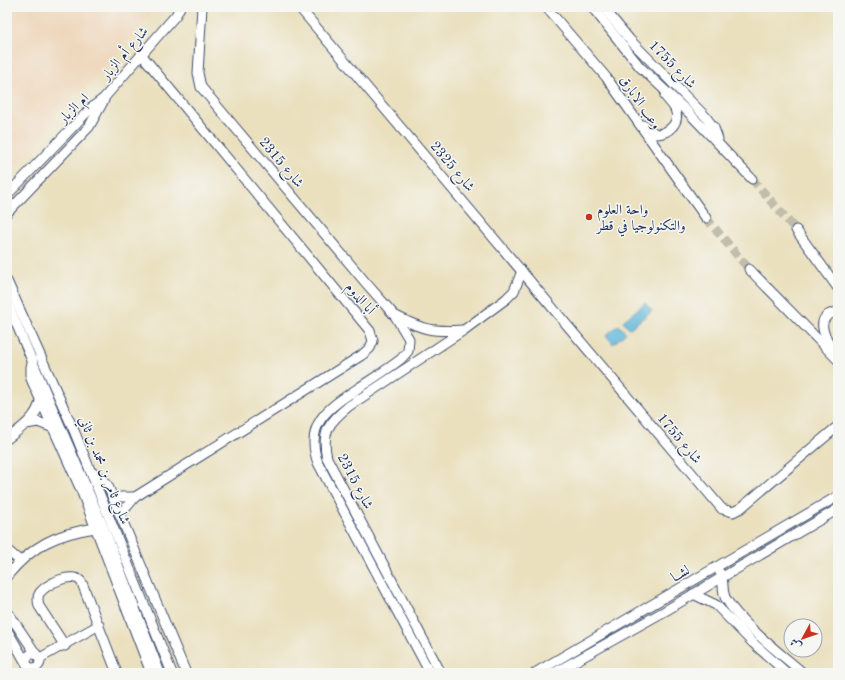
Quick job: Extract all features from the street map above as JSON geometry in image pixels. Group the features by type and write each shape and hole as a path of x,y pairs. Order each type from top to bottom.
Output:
{"street":[{"name":"شارع أم الزبار","path":"104,98 176,15 180,7"},
{"name":"شارع 2315","path":"202,7 198,73 201,87 395,316 408,340 408,351 401,360 340,400 325,412 314,431 314,447 318,463 430,673"},
{"name":"شارع 2325","path":"299,7 362,79 522,271"},
{"name":"وعب الابارق","path":"546,7 591,58 706,218"},
{"name":"وعب الابارق","path":"592,7 640,67 719,142 752,179"},
{"name":"شارع 1755","path":"603,7 630,40 710,122 719,142"},
{"name":"أبا الدوم","path":"120,515 135,497 362,355 370,348 373,341 370,331 141,54"},
{"path":"632,115 649,131 656,134 670,129 676,119 674,108 640,67"},
{"name":"ام الزبار","path":"7,195 91,108 104,98"},
{"name":"ام الزبار","path":"7,213 89,127 104,98"},
{"path":"796,230 838,288"},
{"path":"824,268 838,275"},
{"path":"749,269 838,360"},
{"name":"شارع 2315","path":"441,673 327,458 324,441 328,426 345,409 464,330 512,294 522,271"},
{"name":"شارع 1755","path":"522,271 719,506 726,512 733,512 741,508 838,426"},
{"name":"شارع ثامر بن محمد بن ثاني","path":"7,280 52,380 172,673"},
{"name":"شارع ثامر بن محمد بن ثاني","path":"7,302 103,526 160,673"},
{"path":"838,312 832,314 824,320 822,330 838,356"},
{"name":"شارع 2315","path":"395,316 421,328 431,330 464,330"},
{"path":"33,360 30,372 31,379 51,427 81,490 151,673"},
{"path":"7,439 25,425 36,412 40,401"},
{"path":"25,425 38,422 51,427"},
{"path":"90,471 105,482 113,497 186,673"},
{"name":"لشــا","path":"535,673 838,496"},
{"path":"113,497 135,497"},
{"name":"لشــا","path":"554,673 838,509"},
{"path":"7,576 31,551 52,539 70,532 95,528"},
{"path":"7,550 20,561"},
{"path":"717,567 723,576 723,593 730,604 756,632 803,673"},
{"path":"64,646 38,602 40,593 46,588 70,576 78,578 82,583 116,673"},
{"path":"693,594 716,605 753,643 787,673"},
{"path":"7,611 16,622 36,665"},
{"path":"36,665 64,646 99,626"},
{"path":"156,634 168,629"},
{"path":"7,630 36,665"}],"shaded area":[{"path":"7,7 158,7 80,95 72,95 7,37"},
{"path":"7,39 76,100 66,110 62,107 53,117 57,121 7,178"}],"water":[{"path":"645,303 652,311 629,329 623,321"},
{"path":"619,325 626,333 613,344 606,335"}],"tunnel":[{"path":"752,179 796,230"},
{"path":"706,218 749,269"}],"place":[{"name":"واحة العلوم والتكنولوجيا في قطر","path":"589,217"}]}
